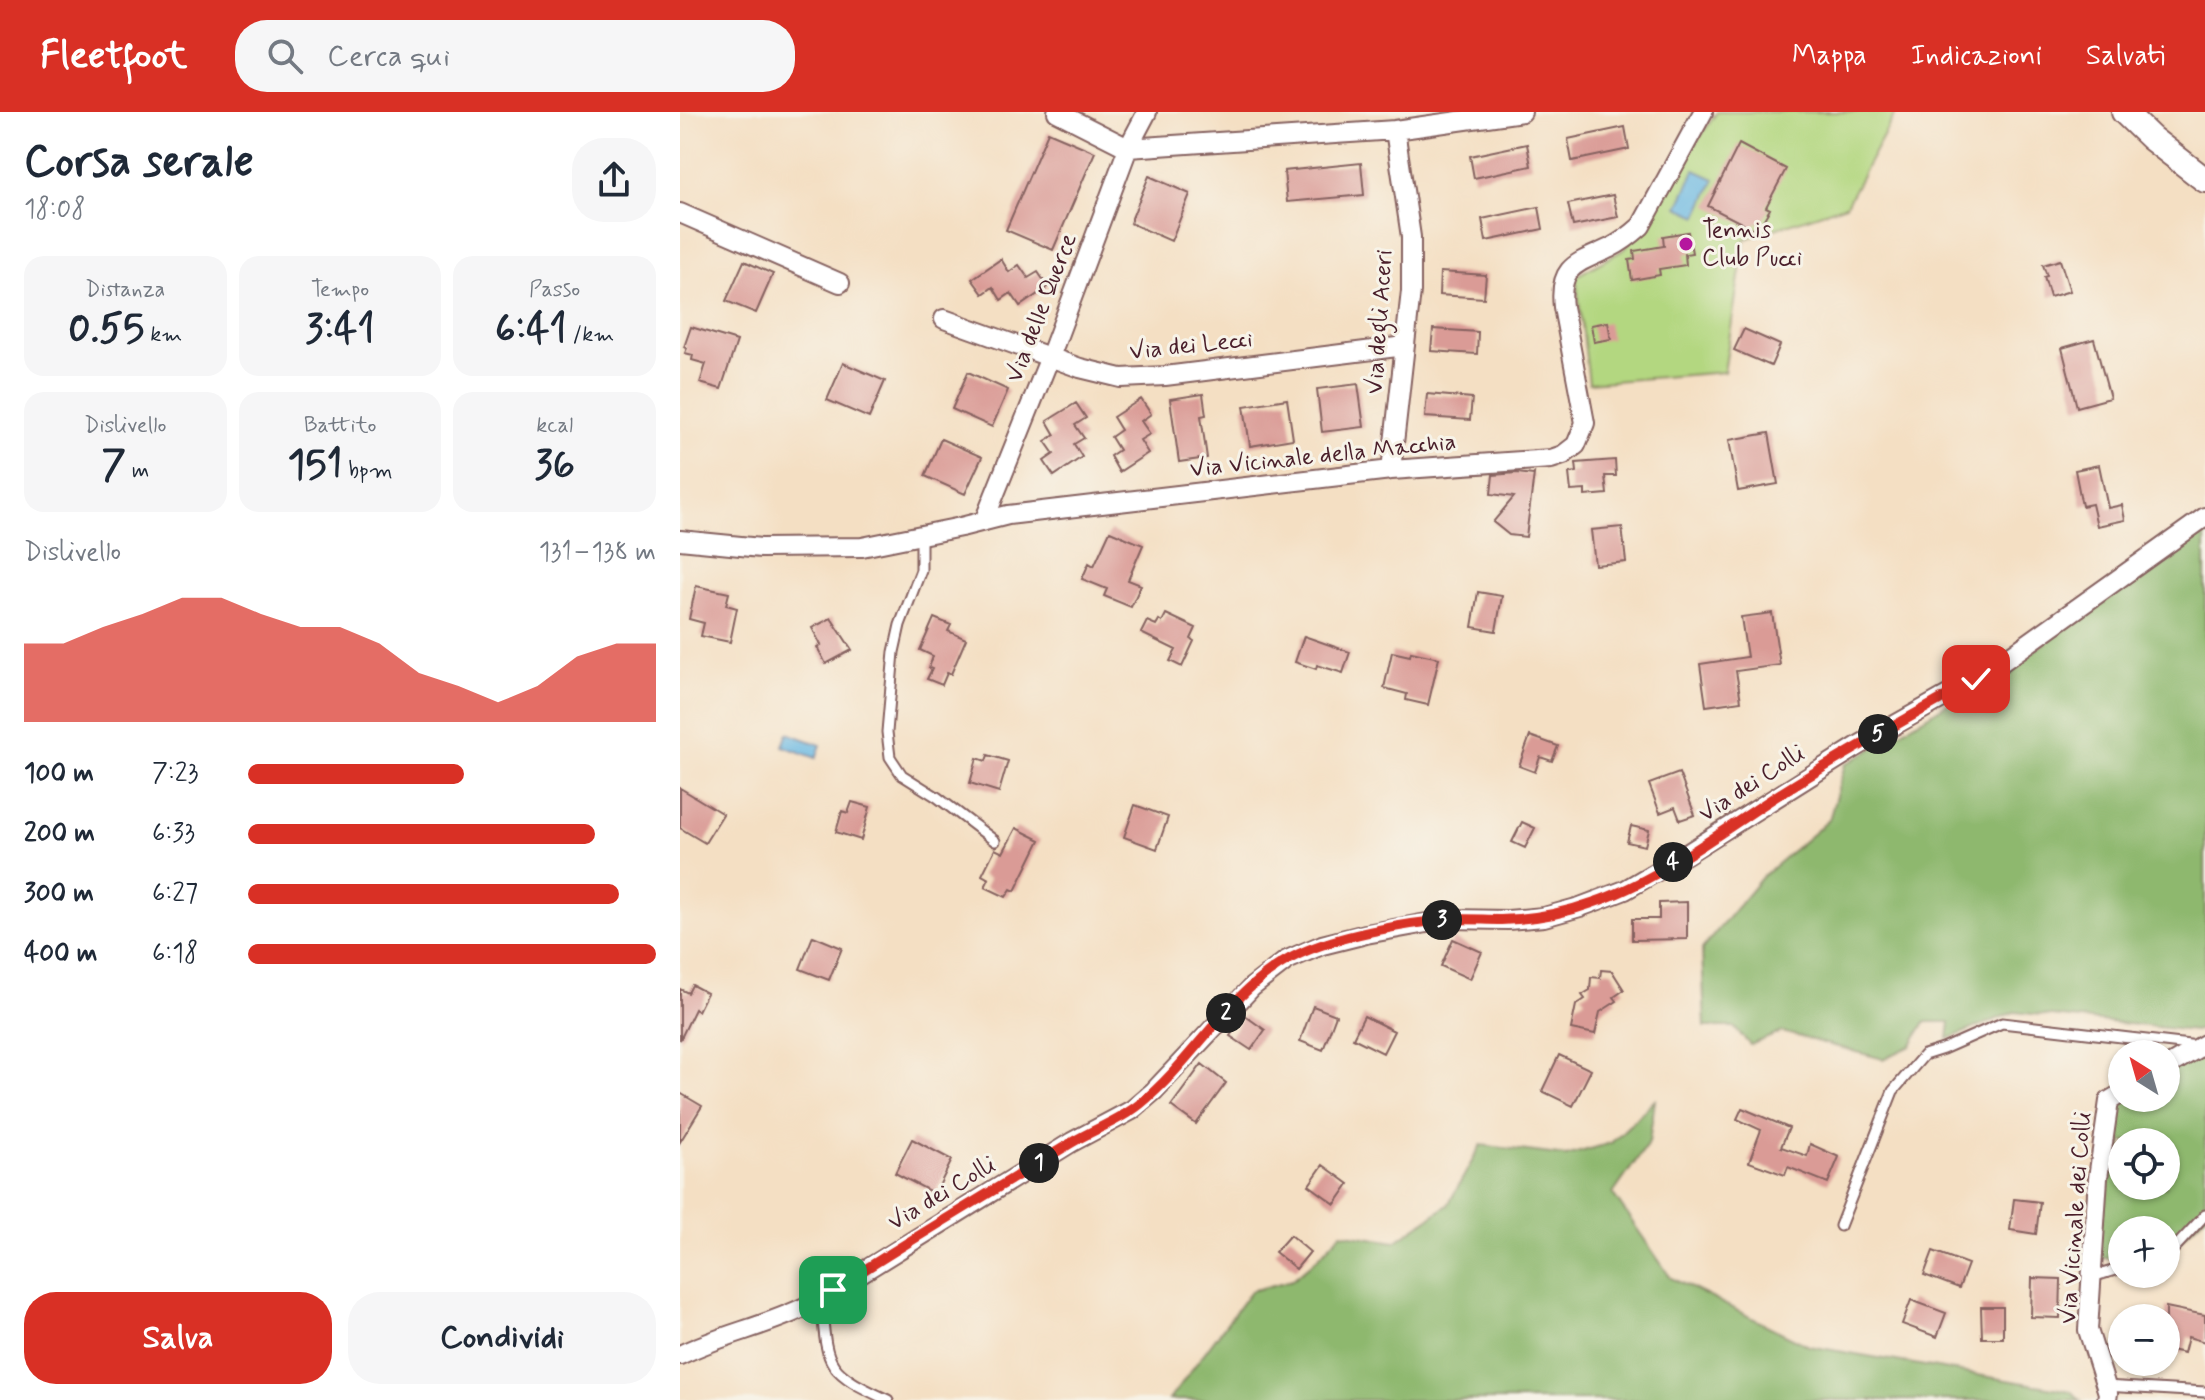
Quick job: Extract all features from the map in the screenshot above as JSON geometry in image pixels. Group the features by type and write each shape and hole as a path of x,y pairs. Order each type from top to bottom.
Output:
{"main road":[{"path":"2124,112 2151,138 2205,180"}],"street":[{"path":"1057,112 1128,148 1395,130 1522,112"},
{"name":"Via delle Querce","path":"984,521 1050,357 1128,148 1147,112"},
{"name":"Via Vicinale della Macchia","path":"680,540 761,548 862,547 1008,515 1391,470 1551,459 1563,455 1576,445 1584,430 1585,418 1563,307 1564,281 1580,261 1626,239 1641,226 1703,112"},
{"name":"Via degli Aceri","path":"1391,470 1411,291 1411,237 1395,130"},
{"path":"680,213 840,283"},
{"name":"Via dei Lecci","path":"944,319 1097,373 1121,378 1405,346"},
{"name":"Via dei Colli","path":"680,1355 716,1339 783,1317 821,1297 1072,1142 1132,1110 1154,1091 1252,987 1295,956 1344,939 1449,919 1508,920 1552,915 1625,890 1861,744 1985,674 2205,517"},
{"path":"2180,1059 2203,1045"},
{"name":"Via Vicinale dei Colli","path":"2106,1393 2088,1330 2098,1178 2108,1108"}],"lane":[{"path":"921,535 921,570 900,625 894,652 887,732 890,757 902,775 995,841"},
{"path":"1840,1226 1893,1091 1924,1055 2002,1023 2203,1045"},
{"path":"2180,1241 2205,1215"},
{"path":"2092,1277 2108,1272"},
{"path":"821,1297 825,1344 834,1367 854,1384 888,1400"},
{"path":"2106,1393 2205,1392"}],"green space":[{"name":"Tennis Club Pucci","path":"1717,112 1896,112 1846,205 1745,239 1724,372 1589,383 1576,276 1625,249"},
{"path":"2205,528 2205,1028 2194,1031 2014,1012 1948,1039 1950,1022 1925,1022 1911,1046 1883,1059 1782,1032 1750,1045 1734,1027 1705,1027 1702,949 1763,876 1829,820 1845,765 2011,666"},
{"path":"2205,1048 2205,1215 2180,1240 2180,1216 2108,1216 2108,1258 2093,1259 2108,1137 2108,1200 2180,1200 2180,1128 2109,1128 2111,1112 2180,1112 2180,1063"},
{"path":"1655,1100 1649,1142 1613,1194 1671,1278 1809,1346 2071,1391 2081,1400 1169,1400 1251,1291 1292,1280 1341,1233 1395,1242 1448,1205 1481,1145 1566,1156 1611,1143"}],"water":[{"path":"1695,170 1715,179 1698,216 1678,207"},
{"path":"788,733 821,745 816,758 783,746"}],"building":[{"path":"1625,127 1629,149 1572,161 1568,139"},
{"path":"1048,132 1095,152 1053,250 1006,230"},
{"path":"1527,144 1531,166 1474,178 1470,156"},
{"path":"1739,144 1786,169 1766,207 1770,209 1761,224 1757,222 1753,229 1708,206"},
{"path":"1361,163 1364,195 1287,202 1284,171"},
{"path":"1149,176 1190,194 1171,241 1130,223"},
{"path":"1613,195 1618,217 1573,226 1568,204"},
{"path":"1539,207 1543,229 1486,241 1482,219"},
{"path":"1688,232 1692,253 1685,254 1686,265 1659,269 1660,275 1632,280 1629,260 1635,259 1634,251 1664,246 1663,236"},
{"path":"1001,259 1009,272 1019,265 1028,278 1038,272 1048,287 1020,306 1011,293 1001,300 993,287 983,294 972,279"},
{"path":"2060,260 2070,291 2050,297 2043,265"},
{"path":"744,261 773,274 756,313 726,301"},
{"path":"1440,272 1486,275 1484,298 1439,295"},
{"path":"1608,322 1611,339 1594,342 1591,325"},
{"path":"691,327 737,341 721,389 700,383 706,364 692,360 693,355 685,353"},
{"path":"1433,329 1478,332 1477,354 1431,351"},
{"path":"1744,329 1780,345 1771,366 1734,350"},
{"path":"2094,339 2110,398 2077,407 2062,348"},
{"path":"843,363 885,381 869,418 827,400"},
{"path":"968,372 1008,390 992,427 952,409"},
{"path":"1358,384 1364,427 1322,432 1317,389"},
{"path":"1203,394 1206,415 1201,416 1207,458 1179,462 1170,399"},
{"path":"1427,394 1472,398 1470,420 1425,417"},
{"path":"1141,399 1151,414 1141,421 1150,434 1140,440 1148,453 1119,472 1110,456 1119,450 1111,437 1121,430 1113,417"},
{"path":"1287,399 1293,439 1250,446 1244,406"},
{"path":"1076,403 1086,418 1075,425 1084,438 1074,444 1082,457 1054,476 1044,461 1054,454 1045,441 1055,435 1047,421"},
{"path":"1769,433 1778,484 1738,491 1729,440"},
{"path":"941,439 982,457 965,494 925,476"},
{"path":"1615,460 1616,476 1605,476 1607,494 1585,496 1585,490 1571,491 1569,473 1577,472 1576,463"},
{"path":"2099,465 2108,508 2122,505 2125,520 2097,526 2092,504 2082,506 2075,470"},
{"path":"1534,474 1526,537 1509,535 1493,522 1514,497 1491,494 1493,475"},
{"path":"1622,527 1626,562 1595,565 1591,530"},
{"path":"1110,531 1143,545 1128,580 1141,585 1131,607 1104,596 1107,589 1082,579 1089,563 1094,566"},
{"path":"696,586 729,593 726,605 737,608 730,642 701,636 704,623 689,619"},
{"path":"1478,592 1502,596 1496,631 1472,627"},
{"path":"1772,613 1780,665 1736,671 1741,701 1706,706 1700,664 1747,657 1741,617"},
{"path":"1166,614 1196,628 1191,639 1194,641 1182,667 1170,661 1176,650 1141,633 1147,621 1156,625 1159,620 1162,622"},
{"path":"831,618 852,650 826,664 812,628"},
{"path":"934,618 951,625 948,631 966,639 951,674 947,673 942,685 927,679 933,656 920,650"},
{"path":"1304,636 1350,652 1343,673 1295,662"},
{"path":"1392,652 1410,656 1411,652 1439,658 1428,705 1406,700 1407,694 1384,688"},
{"path":"1530,736 1558,746 1552,761 1540,757 1535,772 1519,766"},
{"path":"988,755 1008,761 999,792 970,783 977,758 986,761"},
{"path":"1679,773 1695,815 1680,820 1675,807 1660,813 1649,784"},
{"path":"680,788 723,814 705,843 680,828"},
{"path":"852,802 870,807 861,840 836,832 842,811 848,813"},
{"path":"1135,805 1168,817 1157,849 1124,837"},
{"path":"1522,822 1535,828 1525,848 1512,842"},
{"path":"1631,826 1649,830 1645,846 1627,842"},
{"path":"1016,828 1040,840 1015,891 1011,889 1006,897 985,887 989,879 982,875 995,849 1003,853"},
{"path":"1687,902 1687,939 1632,940 1632,919 1659,919 1659,903"},
{"path":"813,936 842,948 829,980 800,969"},
{"path":"1453,939 1482,952 1470,979 1441,966"},
{"path":"1601,970 1612,971 1624,990 1614,997 1617,1001 1600,1012 1595,1034 1571,1029 1576,1005 1585,999 1582,995 1590,990 1591,977 1600,978"},
{"path":"692,985 707,993 698,1011 695,1009 680,1040 680,989 688,993"},
{"path":"1313,1006 1336,1015 1323,1050 1300,1041"},
{"path":"1244,1015 1265,1030 1251,1050 1230,1036"},
{"path":"1364,1016 1394,1031 1383,1053 1353,1038"},
{"path":"1559,1055 1591,1070 1573,1106 1542,1091"},
{"path":"1202,1064 1226,1083 1196,1124 1171,1106"},
{"path":"680,1093 702,1106 680,1142"},
{"path":"1742,1108 1789,1128 1781,1147 1807,1156 1810,1144 1839,1157 1828,1183 1788,1167 1785,1175 1749,1162 1761,1130 1737,1119"},
{"path":"912,1139 952,1160 935,1194 895,1173"},
{"path":"1323,1165 1349,1184 1335,1204 1309,1185"},
{"path":"2014,1199 2040,1202 2036,1234 2010,1230"},
{"path":"1290,1235 1310,1252 1296,1269 1275,1252"},
{"path":"1933,1251 1968,1264 1959,1288 1924,1275"},
{"path":"2032,1278 2061,1279 2060,1318 2031,1317"},
{"path":"1911,1300 1946,1313 1937,1337 1902,1324"},
{"path":"1981,1307 2003,1307 2003,1338 1982,1338"},
{"path":"2180,1310 2205,1315 2205,1342 2188,1337 2184,1353 2180,1352"}],"place":[{"name":"Tennis Club Pucci","path":"1686,244"}],"route":[{"path":"833,1290 1072,1142 1132,1110 1154,1091 1252,987 1295,956 1322,945 1424,923 1449,919 1544,917 1607,898 1655,873 1836,759 1976,679"}]}
